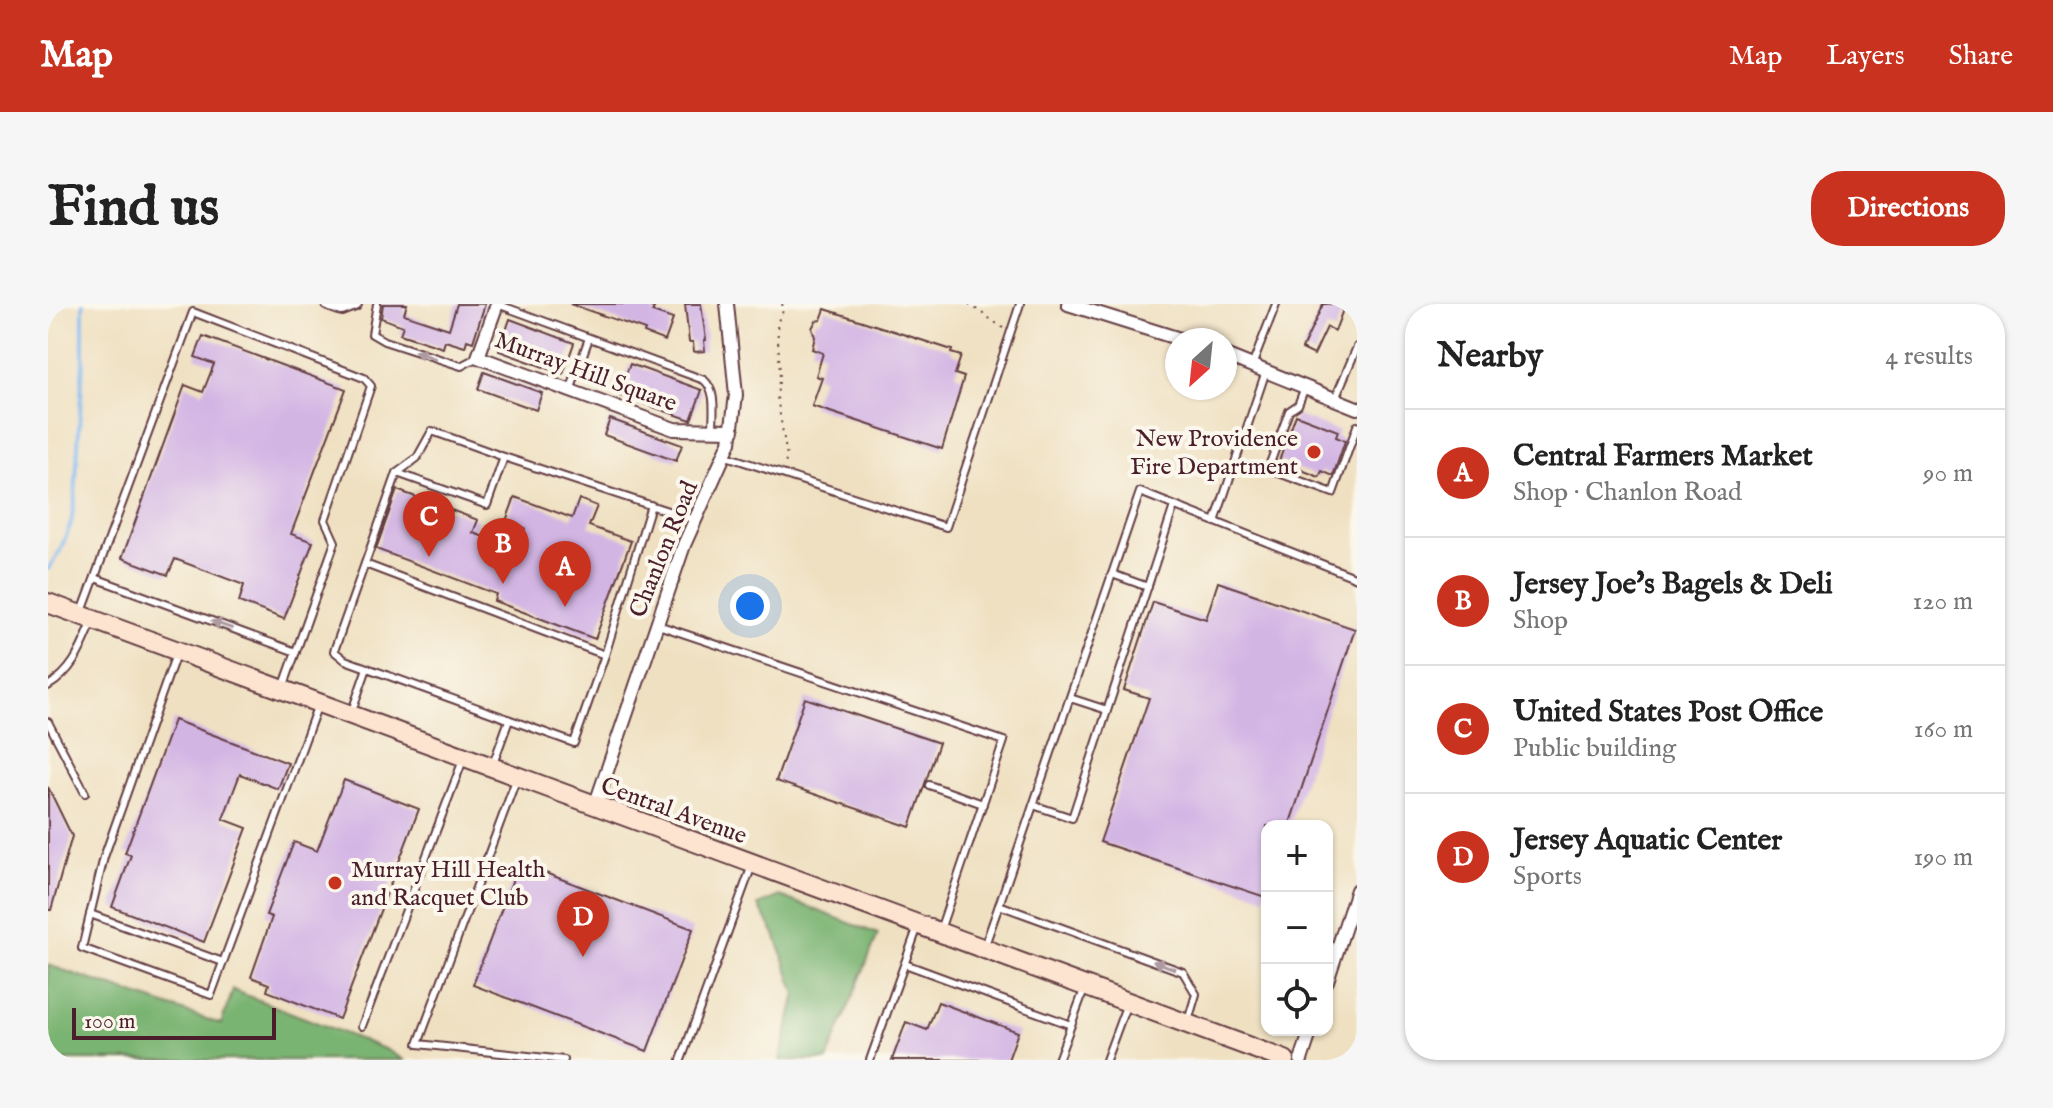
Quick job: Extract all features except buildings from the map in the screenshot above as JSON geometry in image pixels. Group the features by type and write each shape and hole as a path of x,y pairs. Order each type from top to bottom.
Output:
{"street":[{"path":"328,304 342,309 355,304"},
{"name":"Murray Hill Square","path":"497,304 478,357 674,429 733,430"},
{"name":"Chanlon Road","path":"595,806 656,624 695,520 726,456 733,430 736,395 727,304"},
{"path":"1068,304 1088,307 1165,334"},
{"path":"1237,360 1357,408"},
{"name":"Central Avenue","path":"48,603 1285,1060"},
{"path":"1333,964 1357,890"},
{"path":"1301,1060 1309,1036"}],"lane":[{"path":"377,304 372,334 384,341 461,366 478,357"},
{"path":"497,304 708,382 712,392 713,429"},
{"path":"726,456 946,527 1020,304"},
{"path":"1252,366 1276,304"},
{"path":"48,686 74,664 95,578 193,312 364,378 371,386 325,520 335,542 282,689"},
{"path":"570,391 589,338"},
{"path":"1335,399 1355,358 1357,347"},
{"path":"1215,522 1266,371"},
{"path":"1305,387 1298,405 1289,411 1268,469 1333,493 1357,426"},
{"path":"651,505 605,655 574,743 338,656 334,647 397,473 417,458 432,431 504,457 651,505 695,520"},
{"path":"397,473 487,505 504,457"},
{"path":"984,949 1140,492 1357,578"},
{"path":"1033,805 1072,818 1174,506"},
{"path":"365,564 605,655"},
{"path":"1112,574 1148,587"},
{"path":"95,578 296,652"},
{"path":"656,624 1004,741 939,933"},
{"path":"177,651 104,857 82,948 139,969 211,995 318,702"},
{"path":"350,714 367,668"},
{"path":"1070,698 1107,710"},
{"path":"492,767 509,720"},
{"path":"48,722 85,793"},
{"path":"362,1026 464,757"},
{"path":"518,777 418,1044 564,1060"},
{"path":"929,785 983,804"},
{"path":"681,1060 752,864"},
{"path":"999,905 1183,972 1196,994 1187,1024"},
{"path":"90,914 223,962"},
{"path":"870,1060 919,926"},
{"path":"905,964 1071,1025"},
{"path":"1058,1060 1085,987"},
{"path":"1106,1060 1127,1002"}],"path":[{"path":"782,304 784,309"},
{"path":"783,474 787,457 777,397 780,373 777,323 784,309 791,304"},
{"path":"969,304 1010,333"}],"green space":[{"path":"780,896 878,934 827,1060 780,1060 796,994 775,934 758,905"},
{"path":"48,965 221,1024 233,990 387,1050 404,1060 48,1060"}],"waterway":[{"path":"48,569 60,551 71,523 75,497 83,362 83,304"}],"place":[{"name":"New Providence Fire Department","path":"1314,452"},
{"name":"United States Post Office","path":"429,557"},
{"name":"Jersey Joe's Bagels & Deli","path":"503,584"},
{"name":"Central Farmers Market","path":"565,607"},
{"name":"Murray Hill Health and Racquet Club","path":"335,883"},
{"name":"Jersey Aquatic Center","path":"583,957"}]}
